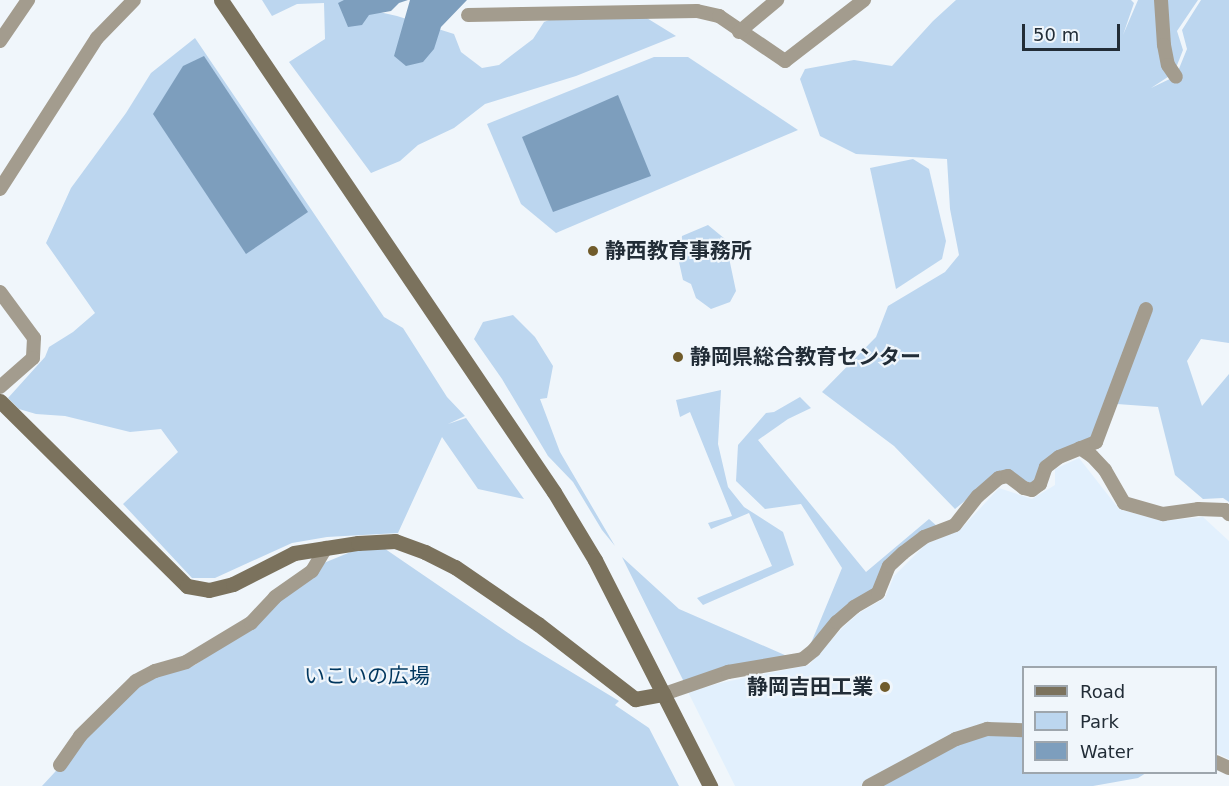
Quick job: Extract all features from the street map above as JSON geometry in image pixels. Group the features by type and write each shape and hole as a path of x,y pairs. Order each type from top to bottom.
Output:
{"street":[{"path":"0,41 28,0"},
{"path":"2,183 97,38 134,0"},
{"path":"221,0 554,492 595,560 710,786"},
{"path":"739,32 777,0"},
{"path":"468,15 697,11 719,16 739,32 785,61 864,0"},
{"path":"1161,0 1164,45 1168,65 1176,77"},
{"path":"0,292 34,338 33,358 0,387"},
{"path":"0,401 188,586 209,590 233,584 294,553 395,541 425,552 455,567 538,624 635,699 664,694 728,672 802,659 814,650 842,618 878,593 889,566 903,553 924,537 954,525 978,496 999,478 1008,476 1024,488 1032,490 1040,484 1046,467 1059,457 1096,441 1146,309"},
{"path":"1080,448 1092,456 1105,470 1124,503 1163,513 1198,509 1225,510 1229,514"},
{"path":"60,765 80,736 136,681 155,671 186,662 250,623 275,597 312,571 326,548"},
{"path":"869,786 956,739 987,729 1022,730"}],"shaded area":[{"path":"1079,458 1119,509 1162,521 1203,517 1229,541 1229,759 1217,753 1217,666 1022,666 1022,731 862,786 735,786 688,692 720,683 809,665 843,627 859,613 885,598 894,576 926,544 960,530 999,488 1032,499 1055,485 1055,469"}],"green space":[{"path":"262,0 347,0 339,3 397,16 454,34 461,52 482,68 499,65 533,39 544,22 566,13 637,12 676,36 576,76 485,104 454,128 418,145 400,161 371,173 289,62 325,39 324,3 297,4 272,16"},
{"path":"956,0 1131,0 1134,3 1123,35 1138,0 1198,0 1177,31 1183,50 1174,73 1151,88 1176,76 1187,49 1182,30 1201,0 1229,0 1229,343 1201,339 1187,361 1202,406 1229,374 1229,502 1223,498 1203,499 1175,475 1158,407 1117,404 1096,442 1067,454 1038,486 1001,471 955,509 894,446 822,392 876,337 888,306 945,272 959,255 950,209 947,159 856,154 820,136 800,79 805,69 854,60 892,66 933,21"},
{"path":"195,38 384,317 403,328 447,397 465,416 448,424 466,418 524,499 478,489 442,437 398,533 327,537 292,543 215,578 192,578 123,504 178,452 161,429 130,432 65,416 36,414 19,409 8,398 45,357 49,347 73,332 95,313 46,243 71,188 126,113 151,73"},
{"path":"654,57 688,57 798,130 556,233 521,204 487,124"},
{"path":"913,159 929,169 946,241 942,259 896,289 870,168"},
{"path":"708,225 725,239 736,291 730,302 711,309 696,298 691,284 683,280 679,262 682,236"},
{"path":"513,315 535,337 553,366 547,398 540,399 560,452 615,546 602,530 573,482 548,456 502,379 474,339 483,322"},
{"path":"721,390 718,444 728,487 744,507 783,532 794,565 703,605 697,598 772,566 749,513 711,529 708,523 732,516 690,412 680,417 676,400"},
{"path":"800,397 811,408 788,419 758,440 866,572 929,519 938,527 918,535 879,592 809,648 842,568 801,504 765,509 736,481 738,445 766,413 774,412"},
{"name":"いこいの広場","path":"375,542 517,639 619,701 615,705 649,728 679,786 42,786 93,731 141,685 158,676 195,665 252,626 314,567"},
{"path":"622,557 679,609 787,656 684,682"},
{"path":"1022,733 1022,774 1144,774 1138,778 1093,786 870,786 959,738"}],"water":[{"path":"344,0 408,0 399,3 391,11 369,15 362,25 348,27 338,3"},
{"path":"410,0 467,0 441,27 434,49 423,62 406,66 394,56"},
{"path":"204,56 308,212 246,254 153,114 183,66"},
{"path":"618,95 651,176 553,212 522,137"}],"place":[{"name":"静西教育事務所","path":"593,251"},
{"name":"静岡県総合教育センター","path":"678,357"},
{"name":"静岡吉田工業","path":"885,687"}]}
